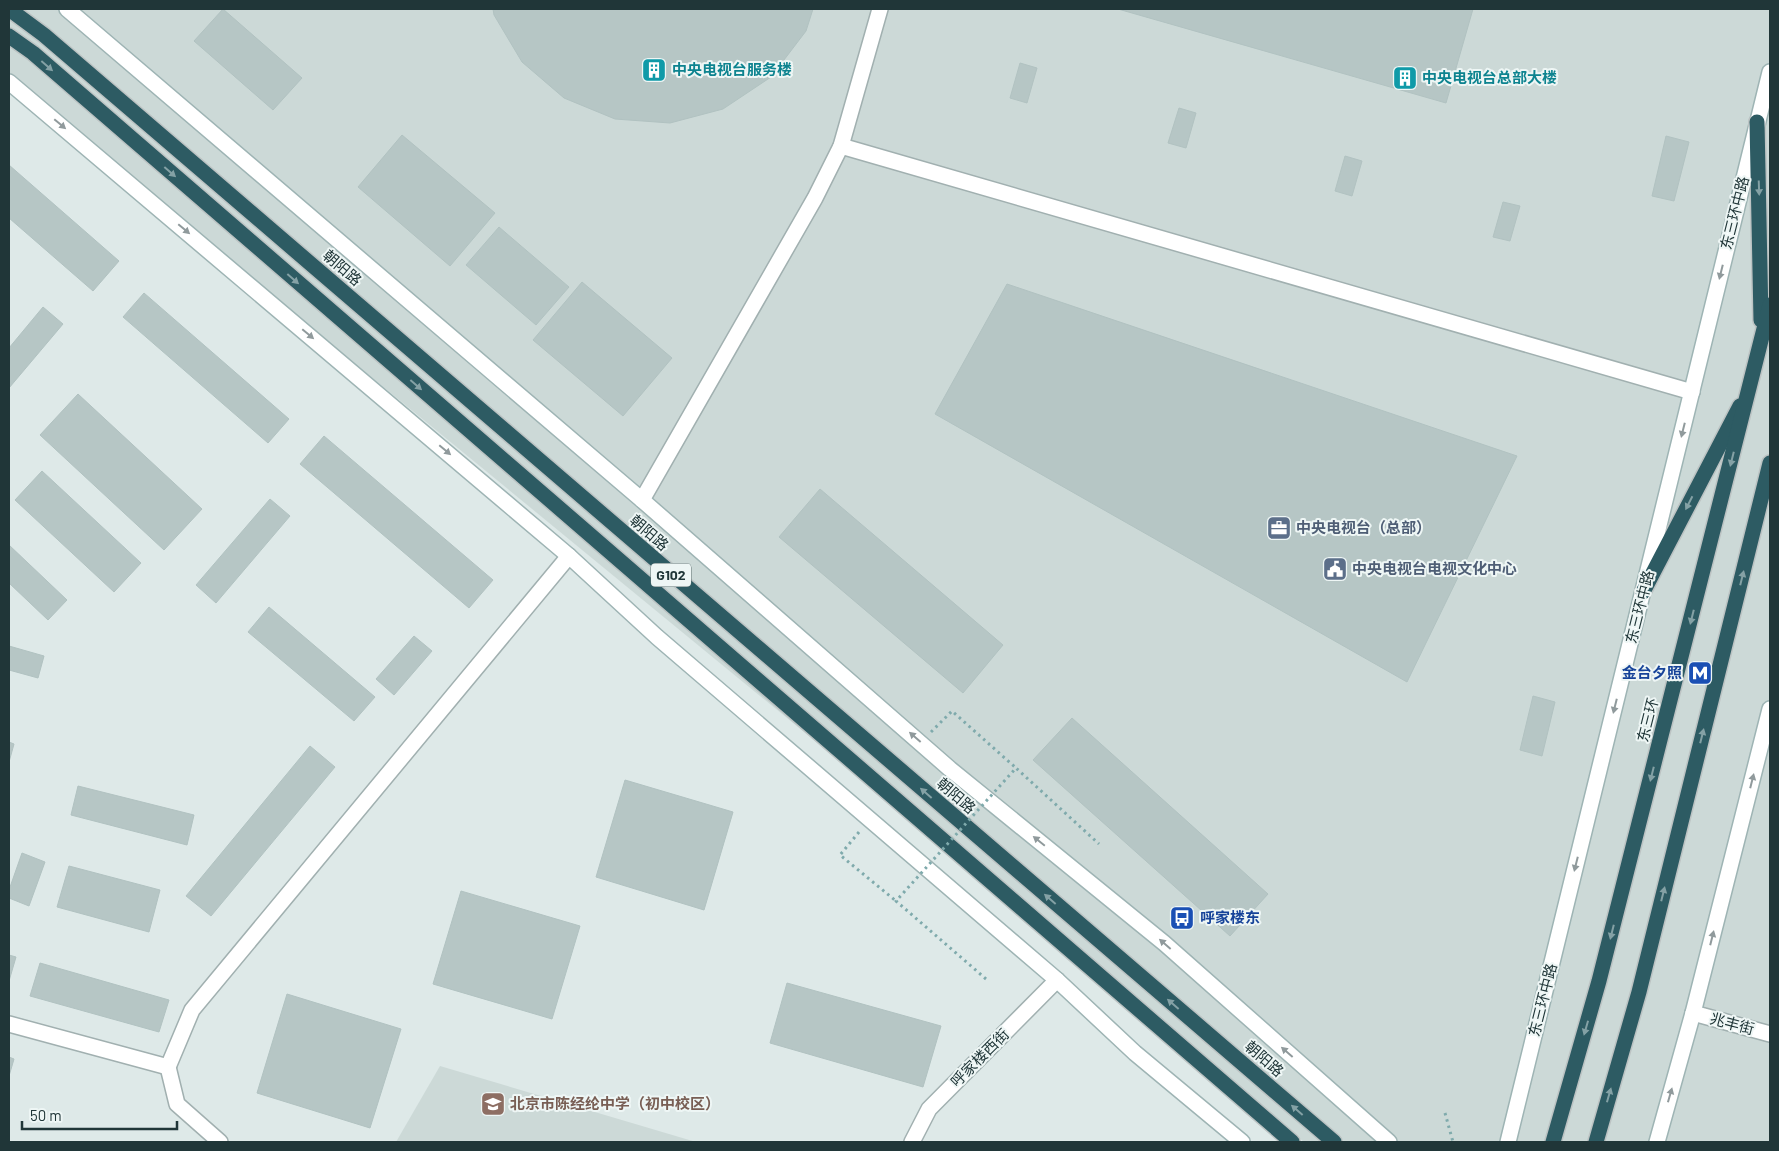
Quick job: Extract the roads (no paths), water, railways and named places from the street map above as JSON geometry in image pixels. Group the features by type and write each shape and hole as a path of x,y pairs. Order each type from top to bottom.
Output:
{"highway":[{"name":"朝阳路","path":"9,9 52,42 1334,1142"},
{"name":"G102","path":"9,36 33,54 1292,1142"},
{"path":"1757,122 1761,344"},
{"name":"东三环","path":"1554,1142 1600,981 1770,305"},
{"path":"1643,592 1752,382"},
{"path":"1596,1142 1638,992 1770,463"}],"street":[{"name":"朝阳路","path":"67,9 642,500 921,742 1164,943 1389,1142"},
{"path":"642,500 815,198 841,146 880,9"},
{"name":"东三环中路","path":"1508,1142 1770,72"},
{"path":"9,82 569,556 657,637 1056,980 1136,1053 1242,1142"},
{"path":"841,146 1692,392"},
{"path":"220,1142 177,1104 168,1066 192,1010 569,556"},
{"path":"1657,1142 1693,1013 1770,710"},
{"name":"呼家楼西街","path":"912,1142 929,1109 1056,980"},
{"name":"兆丰街","path":"1693,1013 1770,1034"},
{"path":"9,1024 168,1066"}],"place":[{"name":"中央电视台服务楼","path":"654,70"},
{"name":"中央电视台总部大楼","path":"1405,78"},
{"name":"中央电视台（总部）","path":"1279,528"},
{"name":"中央电视台电视文化中心","path":"1335,569"},
{"name":"金台夕照","path":"1700,673"},
{"name":"呼家楼东","path":"1182,918"},
{"name":"北京市陈经纶中学（初中校区）","path":"493,1104"}]}
